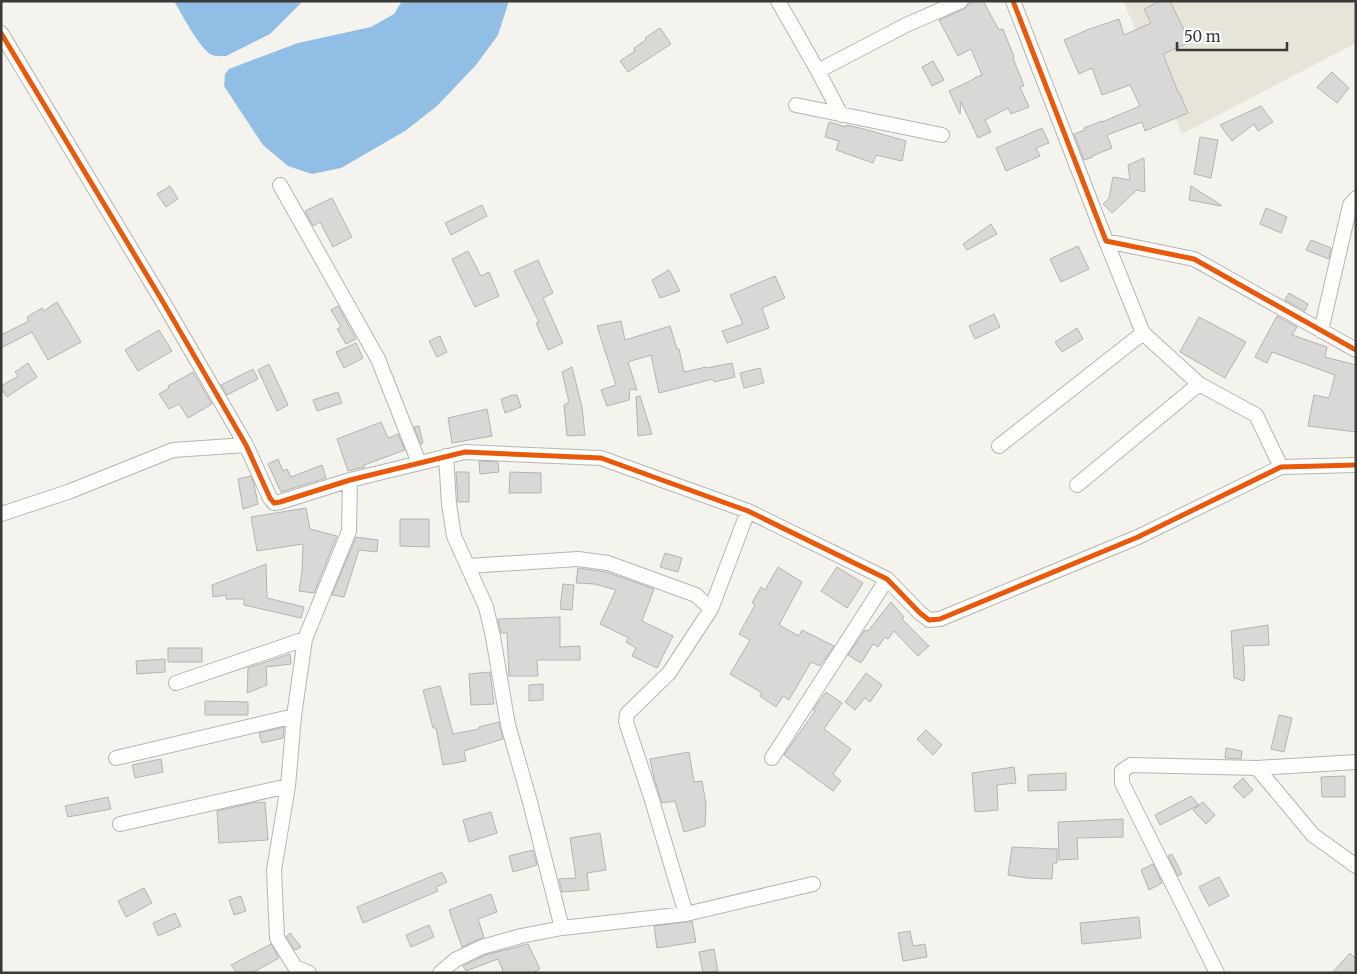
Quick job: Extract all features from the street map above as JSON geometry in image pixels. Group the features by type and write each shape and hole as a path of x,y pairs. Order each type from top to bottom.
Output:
{"street":[{"path":"778,1 841,114"},
{"path":"818,71 906,25 961,1"},
{"path":"1013,1 1143,334 1198,384 1256,415 1280,467"},
{"path":"1,33 163,302 246,445 274,503 350,480 465,452 601,458 748,511 887,578 920,614 929,620 940,619 1138,537 1280,467 1356,465"},
{"path":"796,106 942,135"},
{"path":"280,185 378,359 419,463"},
{"path":"1321,331 1350,205 1356,198"},
{"path":"1106,241 1194,258 1356,350"},
{"path":"999,446 1143,334"},
{"path":"1077,485 1198,384"},
{"path":"1,514 68,492 173,450 246,445"},
{"path":"446,456 449,504 454,536 486,607 508,725 562,928"},
{"path":"309,973 295,967 277,938 274,870 288,786 294,716 305,639 349,531 350,480"},
{"path":"686,914 626,722 628,714 669,673 712,609 748,511"},
{"path":"468,566 578,559 608,563 696,595 712,609"},
{"path":"772,758 887,578"},
{"path":"176,683 305,639"},
{"path":"116,758 294,716"},
{"path":"1217,973 1122,783 1122,771 1131,765 1256,768 1356,762"},
{"path":"1256,768 1313,835 1356,866"},
{"path":"120,824 288,786"},
{"path":"440,973 455,960 482,947 521,936 562,928 686,914 814,884"}],"shaded area":[{"path":"1123,1 1356,1 1356,43 1182,134"}],"water":[{"path":"174,1 303,1 270,34 226,56 214,56 200,44"},
{"path":"402,1 508,1 508,4 498,35 476,65 437,106 405,131 341,168 312,174 288,166 263,145 224,86 225,74 229,69 298,43 371,27 394,14"}],"building":[{"path":"974,1 983,1 999,30 1003,29 1024,86 1020,87 1029,107 1011,114 1008,108 985,120 991,132 978,138 961,102 960,114 949,91 982,75 971,49 958,56 939,20 964,9"},
{"path":"1160,1 1170,1 1190,42 1163,54 1188,113 1145,131 1142,122 1107,135 1112,148 1084,160 1074,134 1085,130 1084,128 1140,106 1130,85 1102,95 1092,68 1079,74 1064,40 1119,19 1124,35 1151,23 1144,9"},
{"path":"660,28 671,44 628,72 620,61 635,51 634,48 646,40 645,38"},
{"path":"933,61 944,80 932,86 922,67"},
{"path":"1332,72 1349,88 1337,103 1317,87"},
{"path":"1261,106 1273,122 1258,131 1254,124 1232,141 1220,125"},
{"path":"829,122 846,127 846,125 864,129 906,141 902,161 876,155 873,163 836,150 839,141 825,137"},
{"path":"1042,128 1049,143 1036,148 1040,156 1006,171 996,148"},
{"path":"1200,137 1218,140 1211,178 1194,174"},
{"path":"1144,158 1145,192 1137,190 1112,213 1103,204 1109,198 1113,177 1130,180 1128,165"},
{"path":"170,186 178,199 166,207 157,194"},
{"path":"1191,186 1221,205 1221,206 1189,200"},
{"path":"332,198 352,237 333,247 320,222 313,226 305,211"},
{"path":"482,205 487,216 451,235 445,223"},
{"path":"1266,208 1287,217 1281,233 1260,224"},
{"path":"991,224 997,234 967,250 963,244"},
{"path":"1311,240 1331,248 1329,259 1306,250"},
{"path":"1078,246 1089,269 1061,282 1050,259"},
{"path":"468,251 481,276 489,272 499,296 475,307 452,259"},
{"path":"538,260 553,293 543,298 563,343 548,350 536,323 539,322 514,271"},
{"path":"669,270 680,291 660,298 652,280"},
{"path":"775,276 785,298 762,308 769,328 727,343 722,331 743,324 730,295"},
{"path":"1289,293 1308,304 1305,311 1285,300"},
{"path":"57,302 81,342 48,360 32,332 1,348 1,335 29,321 27,317 42,308 44,311"},
{"path":"338,306 356,339 346,344 337,329 341,327 331,310"},
{"path":"994,314 1000,327 975,339 969,326"},
{"path":"1277,316 1297,327 1292,335 1327,347 1325,357 1356,365 1356,432 1308,426 1314,395 1329,398 1335,375 1272,352 1267,363 1255,357"},
{"path":"1199,317 1246,342 1225,378 1180,352"},
{"path":"621,321 625,340 670,326 677,349 679,349 684,372 732,363 735,377 714,382 713,379 659,393 651,355 628,362 637,390 630,389 629,400 607,406 601,390 616,385 597,326"},
{"path":"1077,328 1083,339 1062,352 1055,342"},
{"path":"159,330 172,351 138,371 125,350"},
{"path":"440,336 447,352 437,357 429,341"},
{"path":"356,343 363,358 344,368 336,352"},
{"path":"28,363 37,377 7,397 1,386 18,376 15,372"},
{"path":"269,364 288,405 277,411 258,370"},
{"path":"572,367 582,407 585,435 567,436 564,405 569,402 562,372"},
{"path":"760,368 764,383 744,388 740,373"},
{"path":"253,369 258,379 227,395 221,385"},
{"path":"193,372 212,404 188,418 179,404 169,409 159,394 169,388 168,386"},
{"path":"338,392 342,403 317,411 313,400"},
{"path":"517,395 521,407 505,413 501,399"},
{"path":"640,396 652,434 638,436 636,397"},
{"path":"487,409 492,436 452,443 448,418"},
{"path":"381,422 388,438 398,434 405,450 364,465 365,467 348,471 337,439"},
{"path":"419,426 423,443 421,444 414,427"},
{"path":"278,459 283,471 287,469 291,477 322,465 326,478 281,492 268,464"},
{"path":"479,461 498,462 499,472 480,474"},
{"path":"456,472 469,472 469,502 458,502"},
{"path":"510,472 541,473 541,493 509,493"},
{"path":"251,476 258,504 243,509 238,479"},
{"path":"306,508 310,529 337,536 314,593 299,591 303,544 257,551 251,517"},
{"path":"400,519 429,519 429,547 400,546"},
{"path":"356,537 378,540 377,552 359,550 344,597 332,595"},
{"path":"665,553 682,558 678,572 660,567"},
{"path":"266,564 267,598 304,607 301,618 244,605 244,599 226,599 226,595 213,597 212,585"},
{"path":"778,567 802,582 779,625 799,636 802,630 834,646 820,666 811,662 789,700 783,696 776,707 760,696 762,693 730,674 750,640 739,634 755,605 752,603 761,587 765,590"},
{"path":"837,567 863,583 847,608 821,591"},
{"path":"578,568 606,572 654,589 642,621 673,636 657,668 632,656 636,648 626,642 629,638 600,624 616,590 595,584 576,583"},
{"path":"563,584 574,585 572,610 560,609"},
{"path":"891,602 904,617 902,619 929,646 918,656 894,631 888,639 885,637 878,647 873,644 861,663 848,655 865,630 868,631"},
{"path":"560,617 560,647 580,646 580,660 537,660 538,676 509,676 507,633 501,633 498,619"},
{"path":"1268,625 1269,645 1243,646 1244,681 1234,678 1231,631"},
{"path":"168,648 202,648 202,662 168,662"},
{"path":"290,654 291,664 266,667 267,685 247,693 248,668"},
{"path":"165,659 165,672 137,674 136,661"},
{"path":"490,672 494,704 471,705 469,674"},
{"path":"866,673 882,685 870,702 865,698 855,710 845,702"},
{"path":"543,684 543,700 529,701 529,685"},
{"path":"440,686 453,734 479,729 479,727 499,722 503,739 464,751 466,761 443,765 436,728 433,728 423,690"},
{"path":"826,692 842,703 824,729 851,749 833,774 841,781 833,791 784,755"},
{"path":"205,701 248,702 248,715 205,715"},
{"path":"1279,715 1292,718 1284,752 1271,749"},
{"path":"284,727 283,738 262,743 259,733"},
{"path":"926,730 942,745 933,755 917,739"},
{"path":"1226,748 1242,751 1241,759 1225,758"},
{"path":"689,752 694,782 702,781 706,804 705,826 684,832 675,801 662,803 650,759"},
{"path":"161,759 163,772 135,778 132,765"},
{"path":"1014,767 1016,783 997,785 998,810 975,812 972,773"},
{"path":"1066,773 1066,790 1028,791 1028,775"},
{"path":"1345,776 1345,797 1322,797 1321,777"},
{"path":"1243,778 1253,790 1244,798 1233,787"},
{"path":"1191,796 1199,805 1160,825 1155,815"},
{"path":"108,797 111,809 68,817 65,806"},
{"path":"265,802 268,840 219,843 217,811"},
{"path":"1203,802 1215,815 1206,824 1193,810"},
{"path":"491,812 497,833 469,842 463,820"},
{"path":"1123,819 1123,837 1077,838 1078,859 1059,860 1058,822"},
{"path":"600,833 606,870 587,873 589,890 562,892 559,879 576,878 570,838"},
{"path":"1012,847 1057,849 1057,863 1053,863 1052,879 1008,875"},
{"path":"533,850 537,865 513,872 509,856"},
{"path":"1172,854 1182,874 1178,876 1168,856"},
{"path":"1153,864 1162,883 1149,890 1141,870"},
{"path":"442,872 447,882 436,887 438,891 363,923 357,907"},
{"path":"1219,877 1229,896 1209,906 1199,887"},
{"path":"144,888 152,903 126,917 118,901"},
{"path":"491,894 497,912 478,919 484,937 462,947 449,910"},
{"path":"241,896 246,911 234,915 229,900"},
{"path":"175,913 181,926 158,936 153,923"},
{"path":"1139,917 1141,938 1082,944 1080,923"},
{"path":"692,921 696,942 657,948 654,926"},
{"path":"429,925 434,937 411,947 406,935"},
{"path":"910,931 913,946 925,944 927,957 903,961 898,933"},
{"path":"290,933 301,947 295,950 286,937"},
{"path":"271,944 279,958 252,973 237,973 231,965"},
{"path":"528,944 540,969 532,973 504,973 498,959 466,971 463,966 485,955"},
{"path":"714,949 718,971 703,973 699,952"},
{"path":"1350,953 1356,959 1356,973 1332,973"}],"cycle path":[{"path":"1013,1 1106,241 1194,259 1356,350"},
{"path":"1,33 163,302 246,445 274,503 350,480 465,452 601,458 748,511 887,579 929,620 940,619 1138,537 1281,467 1356,465"}]}
